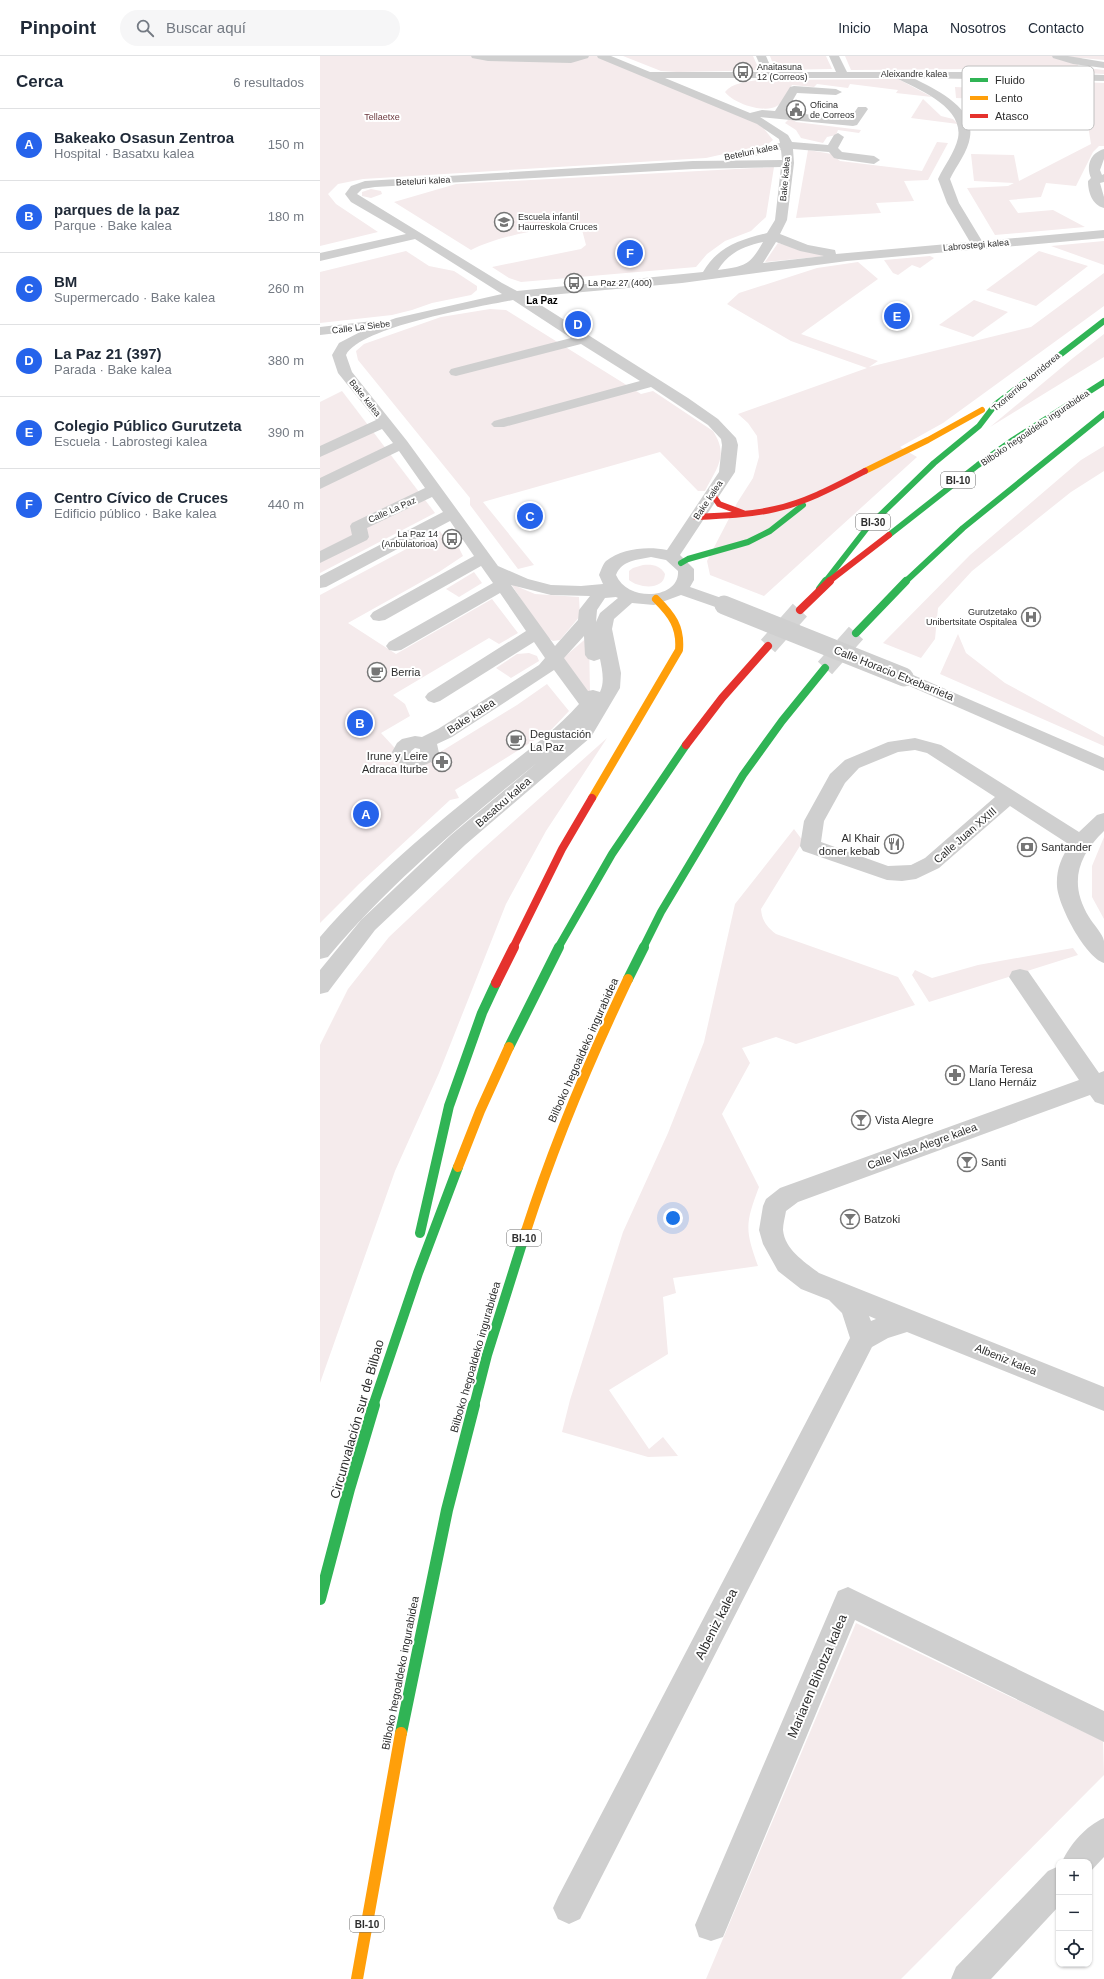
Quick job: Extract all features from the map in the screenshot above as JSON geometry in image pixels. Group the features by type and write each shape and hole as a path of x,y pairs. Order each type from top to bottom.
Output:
{"highway":[{"name":"Txorierriko korridorea","path":"820,589 867,528 934,463 979,426 995,405 1104,321"},
{"name":"Bilboko hegoaldeko ingurabidea","path":"800,610 820,589 990,457 1104,382"},
{"path":"696,517 776,509 815,496 928,440 974,413 995,405"},
{"path":"856,633 924,564 1001,496 1104,414"},
{"path":"1001,496 1078,447"},
{"path":"712,494 720,504 743,513"},
{"path":"676,559 688,559 748,542 770,531 815,496"},
{"path":"402,1316 449,1106 482,1013 562,849 678,650 681,635 678,624 656,599"},
{"path":"402,1316 461,1157 488,1094 532,1000 574,921 616,849 675,761 717,705 768,646"},
{"name":"Bilboko hegoaldeko ingurabidea","path":"357,1979 427,1597 463,1444 493,1332 545,1173 568,1112 608,1018 646,940 681,875 748,768 778,725 825,668"},
{"name":"Circunvalación sur de Bilbao","path":"320,1599 366,1431 402,1316"}],"street":[{"name":"Bake kalea","path":"476,56 488,58 571,60 604,63 645,73"},
{"name":"Bake kalea","path":"571,60 584,56"},
{"name":"Bake kalea","path":"589,705 536,633 453,513 434,490 402,444 345,374 339,355 344,346 355,339 396,322 473,303 516,295 707,276 747,269 760,259 781,220 788,163 787,145 784,137 773,129 744,115 602,56"},
{"path":"834,56 843,75"},
{"path":"1057,56 1073,61 1104,64"},
{"name":"Aleixandre kalea","path":"645,73 728,76 962,75"},
{"path":"896,74 931,92 952,107 962,118"},
{"name":"Aleixandre kalea","path":"689,91 715,87 739,78 762,75"},
{"name":"Aleixandre kalea","path":"689,91 699,84 728,76"},
{"path":"1094,80 1104,83"},
{"path":"715,87 712,95 744,115 762,113 779,114 852,123 862,109"},
{"path":"779,114 794,89 836,92"},
{"path":"965,130 964,137 944,178 953,203 978,245"},
{"path":"832,149 838,137"},
{"path":"787,145 832,149 838,155 874,160"},
{"name":"Beteluri kalea","path":"693,165 787,145"},
{"path":"1104,153 1097,159 1094,170 1101,178 1094,181 1094,192 1096,197 1104,204"},
{"name":"Beteluri kalea","path":"516,295 497,286 417,235 355,199 351,194 353,190 359,185 375,183 693,165 788,163"},
{"path":"707,276 718,257 731,248 776,230"},
{"name":"Labrostegi kalea","path":"776,230 792,243 805,248 847,257"},
{"name":"Labrostegi kalea","path":"747,269 847,257 1104,234"},
{"path":"320,257 417,235"},
{"name":"Bake kalea","path":"722,273 764,250"},
{"path":"473,303 498,302 532,306 539,300 554,293 570,289"},
{"name":"Bake kalea","path":"516,295 713,422 728,438 730,445 727,472 696,517 676,559"},
{"name":"Calle La Siebe","path":"323,331 396,322"},
{"path":"456,372 583,339"},
{"path":"499,424 653,382"},
{"path":"320,452 384,422"},
{"path":"320,484 402,444"},
{"name":"Calle La Paz","path":"320,558 361,537 358,526 434,490"},
{"path":"320,584 453,513"},
{"path":"586,621 588,610 600,594 619,592 656,599 669,596 680,589 687,577 686,569 676,559 651,552 636,553 624,557 613,564 608,571 607,579 619,592"},
{"name":"Bake kalea","path":"488,563 508,579 523,585 550,591 619,592"},
{"path":"379,616 488,563"},
{"path":"395,646 503,584"},
{"name":"Calle Horacio Etxebarrieta","path":"680,589 904,677 1104,765"},
{"name":"Basatxu kalea","path":"320,986 368,925 458,840 584,733 611,688 612,673 607,655 603,629 606,617 619,592"},
{"name":"Bake kalea","path":"425,743 445,733 545,669 586,621"},
{"name":"Basatxu kalea","path":"320,951 364,904 434,838 589,705 598,684 594,664 593,637 586,621"},
{"path":"434,697 536,633"},
{"name":"Calle Juan XXIII","path":"1009,796 932,863 916,872 902,874 887,873 810,846 814,821 837,779 852,764 896,746 916,744 934,749 1009,796 1080,842"},
{"path":"1104,820 1080,842 1067,871 1066,885 1075,912 1104,955"},
{"path":"1020,977 1101,1087"},
{"name":"Calle Vista Alegre kalea","path":"771,1230 775,1206 789,1194 1101,1087"},
{"name":"Albeniz kalea","path":"771,1230 775,1244 787,1263 810,1280 1104,1398"},
{"name":"Albeniz kalea","path":"569,1908 863,1339 857,1323 856,1311 850,1302 829,1288"},
{"path":"863,1339 880,1329 908,1320"},
{"name":"Mariaren Bihotza kalea","path":"711,1925 848,1601 1104,1726"},
{"path":"1081,1859 1104,1834"},
{"path":"968,1979 1056,1885"}],"green space":[{"name":"Tellaetxe","path":"320,56 597,56 757,120 773,140 768,144 706,158 363,179 338,184 328,194 336,204 378,232 320,246"},
{"path":"623,56 753,56 757,65 773,64 770,56 826,56 832,69 677,72 661,71"},
{"path":"845,56 1104,56 1104,60 1082,58 1078,66 962,66 962,69 851,70"},
{"path":"1094,69 1104,70 1104,74 1094,74"},
{"path":"898,79 932,97 896,93 898,90 850,84 848,88 817,84 814,87 792,85 777,106 765,109 749,106 735,100 725,92 735,85 757,80"},
{"path":"1094,83 1104,83 1104,146 1099,146 1093,152 1076,186 1046,183 1041,197 1009,200 1018,213 1053,210 1085,227 995,235 967,188 1008,186 1014,183 974,181 971,154 1014,155 1019,181 1091,144 1089,130 1094,130"},
{"path":"955,87 962,87 962,98 956,98"},
{"path":"923,99 941,116 953,119 958,124 911,118"},
{"path":"790,118 796,122 861,130 859,133 838,130 836,135 827,137 823,143 801,138 796,130 785,123"},
{"path":"937,142 948,143 928,180 904,181 914,201 876,203 881,213 796,218 808,150 832,154 840,161 922,171"},
{"path":"774,167 766,217 751,231 725,241 707,254 696,267 521,282 509,278 492,267 581,249 586,245 581,226 568,226 509,236 471,250 394,202 456,184"},
{"path":"371,189 381,191 382,194 371,198 362,196 362,192"},
{"path":"1104,241 1104,265 1051,246"},
{"path":"778,243 827,256 765,262"},
{"path":"406,251 429,266 454,271 477,286 477,290 471,295 432,303 392,315 320,323 320,272"},
{"path":"1039,251 1088,266 1036,306 986,290"},
{"path":"930,256 934,258 920,268 912,265 898,275 893,273 884,260"},
{"path":"858,262 878,279 801,334 878,361 869,367 1031,327 1104,273 1104,306 943,423 900,447 917,457 764,596 710,575 707,561 737,503 753,478 759,457 757,436 748,423 738,414 867,368 791,341 727,304 739,293 817,268"},
{"path":"974,300 1008,312 973,337 939,325"},
{"path":"490,309 506,310 641,394 653,391 713,431 718,440 721,455 717,468 705,491 698,491 660,452 483,502 534,565 518,569 470,505 470,498 358,360 356,351 364,344 441,317"},
{"path":"1104,334 1104,357 990,427 1073,358"},
{"path":"342,391 435,513 320,573 320,402"},
{"path":"1104,446 1104,471 1071,492 972,571 938,608 935,639 921,658 883,643 970,555 1081,460"},
{"path":"440,531 451,548 458,546 463,556 439,572 348,623 396,654 492,599 518,633 499,644 489,638 393,695 405,704 410,716 381,733 404,758 419,765 517,705 547,684 569,711 552,729 455,790 459,798 450,800 359,884 320,923 320,595"},
{"path":"643,565 653,565 661,569 665,574 664,579 656,585 650,586 633,583 629,580 629,571"},
{"path":"474,572 482,583 459,597 446,589"},
{"path":"511,584 535,594 579,597 580,616 560,640 553,641 546,637"},
{"path":"958,634 966,653 1005,683 1104,737 1104,746 940,674"},
{"path":"589,636 590,695 563,658"},
{"path":"529,653 537,656 539,661 511,678 496,668 517,654"},
{"path":"607,738 546,831 506,904 439,1073 395,1171 320,1383 320,1045 348,989 389,937 476,855"},
{"path":"794,829 803,841 761,909 762,917 770,929 776,934 898,977 915,1005 796,1044 776,1037 742,1048 750,1063 722,1114 759,1187 751,1210 748,1227 751,1244 758,1266 673,1278 676,1293 663,1297 668,1354 609,1390 649,1449 663,1437 678,1456 648,1457 562,1432 570,1400 623,1232 668,1133 704,1042 735,904"},
{"path":"1104,837 1104,919 1092,897 1092,866"},
{"path":"1073,948 1078,955 929,1002 912,975 915,970 932,978 978,965"},
{"path":"856,1623 1103,1741 1104,1775 901,1979 706,1979"}],"tunnel":[{"path":"768,646 800,610"},
{"path":"825,668 856,633"}],"traffic: fast":[{"path":"820,589 867,528 934,463 979,426 995,405 1104,321"},
{"path":"889,535 978,465 1013,440 1104,382"},
{"path":"856,633 889,597 963,528 1104,414"},
{"path":"681,563 688,559 748,542 770,531 803,505"},
{"path":"628,979 661,912 743,775 782,721 825,668"},
{"path":"509,1047 547,969 612,854 660,780 686,745"},
{"path":"420,1233 449,1106 482,1013 496,983"},
{"path":"320,1599 349,1489 399,1327 458,1167"},
{"path":"401,1733 447,1510 487,1355 526,1231"}],"traffic: slow":[{"path":"865,471 928,440 982,410"},
{"path":"592,798 679,650 680,641 678,627 668,610 656,599"},
{"path":"526,1231 548,1166 572,1103 599,1040 628,979"},
{"path":"458,1167 480,1111 509,1047"},
{"path":"357,1979 401,1733"}],"traffic: jam":[{"path":"696,517 746,514 788,506 832,488 865,471"},
{"path":"712,494 719,504 743,513"},
{"path":"800,610 820,589 889,535"},
{"path":"686,745 722,698 768,646"},
{"path":"496,983 562,849 592,798"}],"place":[{"name":"Anaitasuna 12 (Correos)","path":"743,72"},
{"name":"Oficina de Correos","path":"796,110"},
{"name":"Escuela infantil Haurreskola Cruces","path":"504,222"},
{"name":"Centro Cívico de Cruces","path":"630,253"},
{"name":"La Paz 27 (400)","path":"574,283"},
{"name":"Colegio Público Gurutzeta","path":"897,316"},
{"name":"La Paz 21 (397)","path":"578,324"},
{"name":"BM","path":"530,516"},
{"name":"La Paz 14 (Anbulatorioa)","path":"452,539"},
{"name":"Gurutzetako Unibertsitate Ospitalea","path":"1031,617"},
{"name":"Berria","path":"377,672"},
{"name":"parques de la paz","path":"360,723"},
{"name":"Degustación La Paz","path":"516,740"},
{"name":"Irune y Leire Adraca Iturbe","path":"442,762"},
{"name":"Bakeako Osasun Zentroa","path":"366,814"},
{"name":"Al Khair doner kebab","path":"894,844"},
{"name":"Santander","path":"1027,847"},
{"name":"María Teresa Llano Hernáiz","path":"955,1075"},
{"name":"Vista Alegre","path":"861,1120"},
{"name":"Santi","path":"967,1162"},
{"name":"Batzoki","path":"850,1219"}],"district":[{"name":"La Paz","path":"542,300"}]}
